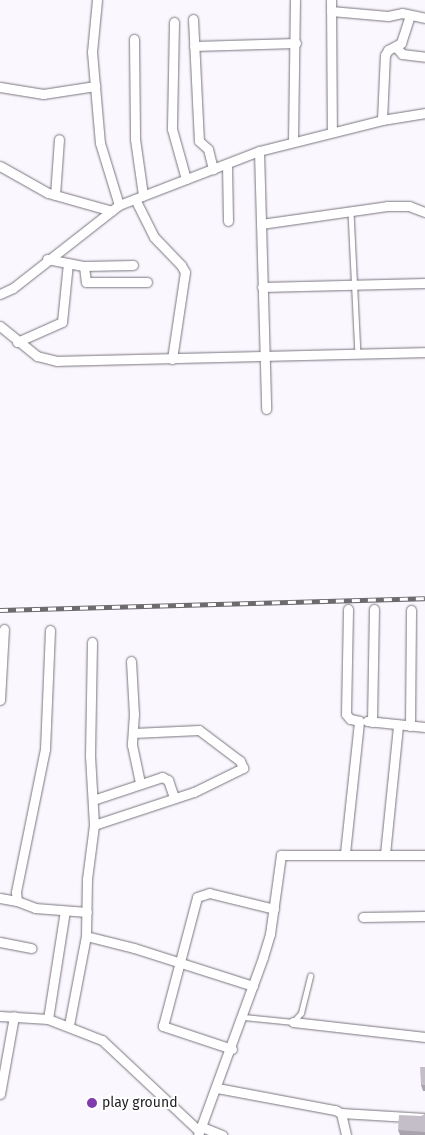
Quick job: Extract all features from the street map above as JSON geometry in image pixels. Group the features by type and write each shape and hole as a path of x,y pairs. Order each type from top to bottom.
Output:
{"street":[{"path":"96,0 92,52 100,142 119,205"},
{"path":"292,141 296,43 295,0"},
{"path":"331,0 332,131"},
{"path":"331,12 410,15 425,18"},
{"path":"382,120 385,55 388,50 396,47 402,41 410,15"},
{"path":"193,19 199,141 209,153 213,169"},
{"path":"174,22 172,129 186,179"},
{"path":"134,39 135,147 139,197 154,237 181,265 184,272 172,359"},
{"path":"194,46 296,43"},
{"path":"396,47 402,54 425,58"},
{"path":"0,87 43,94 95,86"},
{"path":"0,294 13,288 47,259 119,205 259,151 292,141 382,120 425,113"},
{"path":"55,195 59,139"},
{"path":"259,151 266,409"},
{"path":"227,164 228,221"},
{"path":"0,166 29,184 55,195 112,211"},
{"path":"260,224 351,211 409,206 425,212"},
{"path":"47,259 84,266 133,266"},
{"path":"17,342 62,322 68,263"},
{"path":"84,266 86,282 147,282"},
{"path":"262,287 425,283"},
{"path":"0,326 17,342 37,356 57,361 425,352"},
{"path":"372,722 374,609"},
{"path":"348,610 346,714 350,719 425,727"},
{"path":"410,726 411,610"},
{"path":"0,700 4,629"},
{"path":"17,901 16,892 45,749 50,630"},
{"path":"69,1025 86,936 87,879 94,825 90,756 92,642"},
{"path":"131,661 132,745 140,784"},
{"path":"345,853 359,720"},
{"path":"385,854 398,725"},
{"path":"94,825 219,781 242,770 242,764 199,730 133,732"},
{"path":"94,800 165,777 174,797"},
{"path":"200,1131 244,1017 270,934 281,855 288,853 345,853 425,856"},
{"path":"232,1048 163,1026 200,894 209,893 274,908"},
{"path":"0,898 17,901 35,908 87,912"},
{"path":"48,1019 65,911"},
{"path":"364,917 425,916"},
{"path":"86,936 180,962 253,986"},
{"path":"0,942 31,948"},
{"path":"0,1016 48,1019 69,1025 102,1040 200,1131 222,1135"},
{"path":"0,1094 14,1016"},
{"path":"293,1022 425,1037"},
{"path":"217,1088 341,1114 425,1118"},
{"path":"341,1114 346,1135"}],"lane":[{"path":"351,211 358,353"},
{"path":"244,1017 293,1022 301,1013 310,976"}],"building":[{"path":"420,1067 425,1067 425,1085 421,1085"},
{"path":"425,1114 425,1132 398,1130 399,1115 422,1116"}],"railway":[{"path":"0,610 425,598"}],"place":[{"name":"play ground","path":"92,1103"}]}
